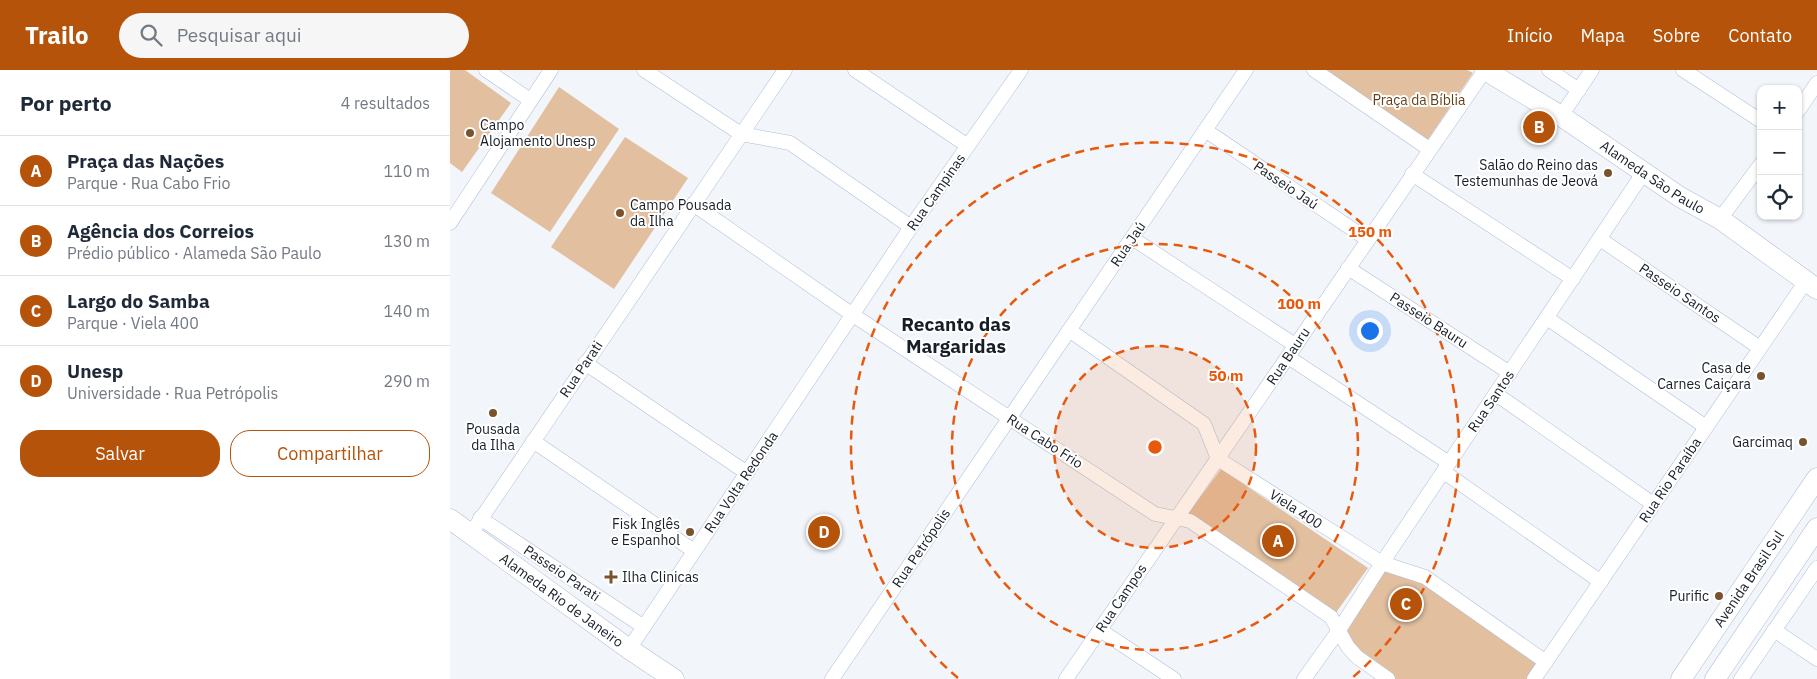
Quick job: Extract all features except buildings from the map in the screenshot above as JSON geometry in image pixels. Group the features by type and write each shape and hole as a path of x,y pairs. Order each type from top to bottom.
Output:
{"street":[{"path":"486,70 530,100"},
{"path":"450,223 550,70"},
{"path":"644,70 741,134 790,143 911,227"},
{"name":"Rua Parati","path":"475,527 785,70"},
{"path":"855,70 968,146"},
{"name":"Rua Campinas","path":"853,314 911,227 1021,70"},
{"name":"Rua Jaú","path":"1009,418 1246,70"},
{"path":"1314,70 1429,149"},
{"name":"Rua Bauru","path":"1176,517 1218,459 1485,70"},
{"name":"Alameda São Paulo","path":"1485,70 1562,116 1680,197 1720,219 1811,285"},
{"path":"1549,70 1579,90"},
{"path":"1562,116 1592,70"},
{"path":"1683,70 1757,119"},
{"path":"1802,104 1817,83"},
{"name":"Passeio Jaú","path":"1205,130 1367,240"},
{"path":"1720,219 1757,169"},
{"name":"Rua Santos","path":"1304,679 1339,630 1644,172"},
{"path":"1412,174 1573,279"},
{"name":"Rua Cabo Frio","path":"693,204 853,314 1155,514 1190,521 1330,617 1348,647 1357,657 1388,679"},
{"path":"1132,238 1291,351 1600,582"},
{"name":"Passeio Santos","path":"1600,238 1760,348"},
{"name":"Passeio Bauru","path":"1348,268 1510,373"},
{"name":"Rua Rio Paraíba","path":"1534,679 1760,348 1811,285"},
{"name":"Rua Volta Redonda","path":"629,649 853,314"},
{"path":"1547,318 1706,427"},
{"path":"1069,330 1204,424 1218,459"},
{"path":"585,364 747,473"},
{"path":"1496,394 1654,504"},
{"name":"Rua Petrópolis","path":"832,679 1009,418"},
{"path":"533,441 694,551"},
{"name":"Viela 400","path":"1218,459 1382,563 1425,577 1546,662"},
{"name":"Avenida Brasil Sul","path":"1681,679 1817,478"},
{"name":"Rua Campos","path":"1066,679 1176,517"},
{"name":"Alameda Rio de Janeiro","path":"450,519 475,527 629,649 674,679"},
{"name":"Passeio Parati","path":"475,527 644,627"},
{"name":"Avenida Brasil Sul","path":"1715,679 1817,528"},
{"path":"1741,679 1817,568"},
{"path":"1100,630 1174,679"},
{"path":"1774,630 1817,659"}],"green space":[{"name":"Campo Alojamento Unesp","path":"450,70 465,70 511,103 462,172 450,163"},
{"name":"Praça da Bíblia","path":"1321,70 1467,70 1473,73 1427,141"},
{"path":"559,87 619,129 550,232 491,193"},
{"name":"Campo Pousada da Ilha","path":"625,137 688,178 614,289 551,247"},
{"path":"1221,469 1368,568 1335,614 1188,514"},
{"path":"1382,570 1421,581 1538,665 1529,679 1391,679 1360,658 1345,627"}],"place":[{"name":"Agência dos Correios","path":"1539,127"},
{"name":"Campo Alojamento Unesp","path":"470,133"},
{"name":"Salão do Reino das Testemunhas de Jeová","path":"1608,173"},
{"name":"Campo Pousada da Ilha","path":"620,213"},
{"name":"Casa de Carnes Caiçara","path":"1761,376"},
{"name":"Pousada da Ilha","path":"493,413"},
{"name":"Garcimaq","path":"1803,442"},
{"name":"Fisk Inglês e Espanhol","path":"690,532"},
{"name":"Unesp","path":"824,532"},
{"name":"Praça das Nações","path":"1278,541"},
{"name":"Ilha Clinicas","path":"611,577"},
{"name":"Purific","path":"1719,596"},
{"name":"Largo do Samba","path":"1406,604"}],"district":[{"name":"Recanto das Margaridas","path":"956,335"}]}
